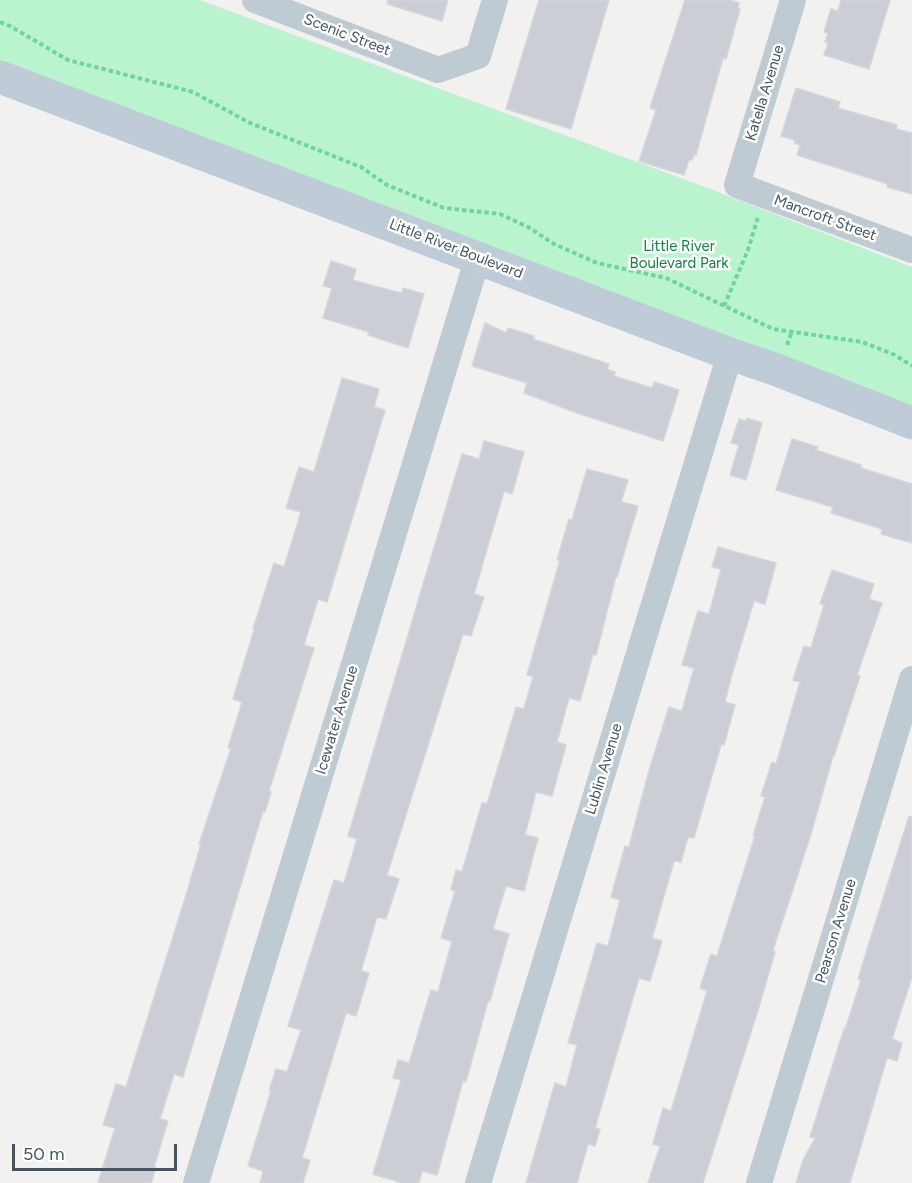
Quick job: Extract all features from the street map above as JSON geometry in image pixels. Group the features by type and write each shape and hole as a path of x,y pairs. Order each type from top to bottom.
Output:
{"street":[{"name":"Scenic Street","path":"255,0 438,70 478,56 495,0"},
{"name":"Katella Avenue","path":"737,185 793,0"},
{"name":"Little River Boulevard","path":"0,77 912,423"},
{"name":"Mancroft Street","path":"737,185 912,250"},
{"name":"Icewater Avenue","path":"196,1183 478,257"},
{"name":"Lublin Avenue","path":"478,1183 730,354"},
{"name":"Pearson Avenue","path":"759,1183 912,679"}],"path":[{"path":"0,22 68,60 193,92 250,123 361,167 387,185 444,208 500,214 528,227 554,244 597,262 666,278 773,329 862,342 896,356 912,366"},
{"path":"724,306 748,250 760,212"}],"green space":[{"name":"Little River Boulevard Park","path":"0,0 200,0 705,187 912,267 912,423 0,77"}],"building":[{"path":"388,0 448,0 442,21 387,4"},
{"path":"539,0 609,0 571,129 506,109"},
{"path":"685,0 730,0 739,3 738,8 740,9 726,59 723,58 696,155 689,160 684,175 639,161 656,110 650,108"},
{"path":"841,0 890,0 869,69 824,55 828,33 824,32 831,9 838,11"},
{"path":"796,88 840,102 838,108 897,125 896,129 912,133 912,194 797,155 800,145 794,143 795,140 781,136"},
{"path":"331,261 356,269 353,280 402,293 403,288 424,294 408,348 368,335 369,332 323,318 332,288 323,286"},
{"path":"485,323 506,333 508,328 534,336 533,339 609,364 607,369 615,372 614,376 652,388 654,382 679,390 663,441 524,393 527,383 472,366"},
{"path":"342,378 379,389 374,407 385,410 327,602 318,599 304,645 314,648 269,791 271,792 265,812 263,811 183,1077 174,1074 160,1119 168,1121 151,1183 98,1183 115,1128 103,1125 116,1084 126,1087 187,892 201,844 199,844 231,748 228,748 242,702 233,699 253,629 274,563 284,567 301,512 286,508 299,467 314,472"},
{"path":"747,418 762,423 746,480 730,475 739,445 731,443 739,419 746,421"},
{"path":"792,439 818,447 816,450 861,465 861,468 912,484 912,543 881,534 882,529 831,513 833,507 776,490"},
{"path":"484,441 524,452 512,494 504,491 474,594 484,597 471,636 463,634 387,875 399,879 386,919 377,917 361,971 369,973 356,1016 346,1013 302,1158 310,1160 303,1183 260,1183 263,1171 248,1166 276,1069 287,1072 301,1030 288,1026 334,880 344,883 357,839 348,836 462,454 479,459"},
{"path":"587,469 628,480 621,502 638,506 616,576 596,655 593,654 580,701 569,698 557,742 566,745 552,796 536,792 525,835 538,838 524,891 506,886 493,929 509,934 466,1082 463,1081 437,1175 422,1171 419,1183 403,1183 373,1174 401,1080 393,1078 398,1060 409,1063 431,990 438,992 452,941 441,938 455,891 451,890 456,870 462,872 482,803 487,804 516,707 524,709 533,677 527,675 560,560 557,560"},
{"path":"718,547 776,563 765,604 754,601 731,678 725,702 735,705 724,745 721,745 694,838 688,837 681,862 674,861 652,938 662,941 650,981 639,978 595,1128 600,1129 595,1146 588,1144 577,1183 526,1183 555,1083 566,1087 577,1045 568,1043 597,943 608,946 620,900 611,897 625,846 629,847 669,707 682,711 694,668 682,665 698,611 709,614 721,569 712,567"},
{"path":"832,570 874,584 869,599 882,603 857,675 860,676 833,756 811,834 775,944 773,951 775,952 759,1007 703,1183 648,1183 660,1146 653,1144 663,1108 671,1111 707,991 700,988 711,954 717,956 755,836 753,836 765,797 761,796 772,762 776,764 800,682 793,680 804,646 811,648 824,605 820,604"},
{"path":"909,816 912,817 912,977 892,1039 902,1043 897,1061 887,1058 850,1183 796,1183 803,1160 815,1138 810,1137 861,980 858,979"}]}
